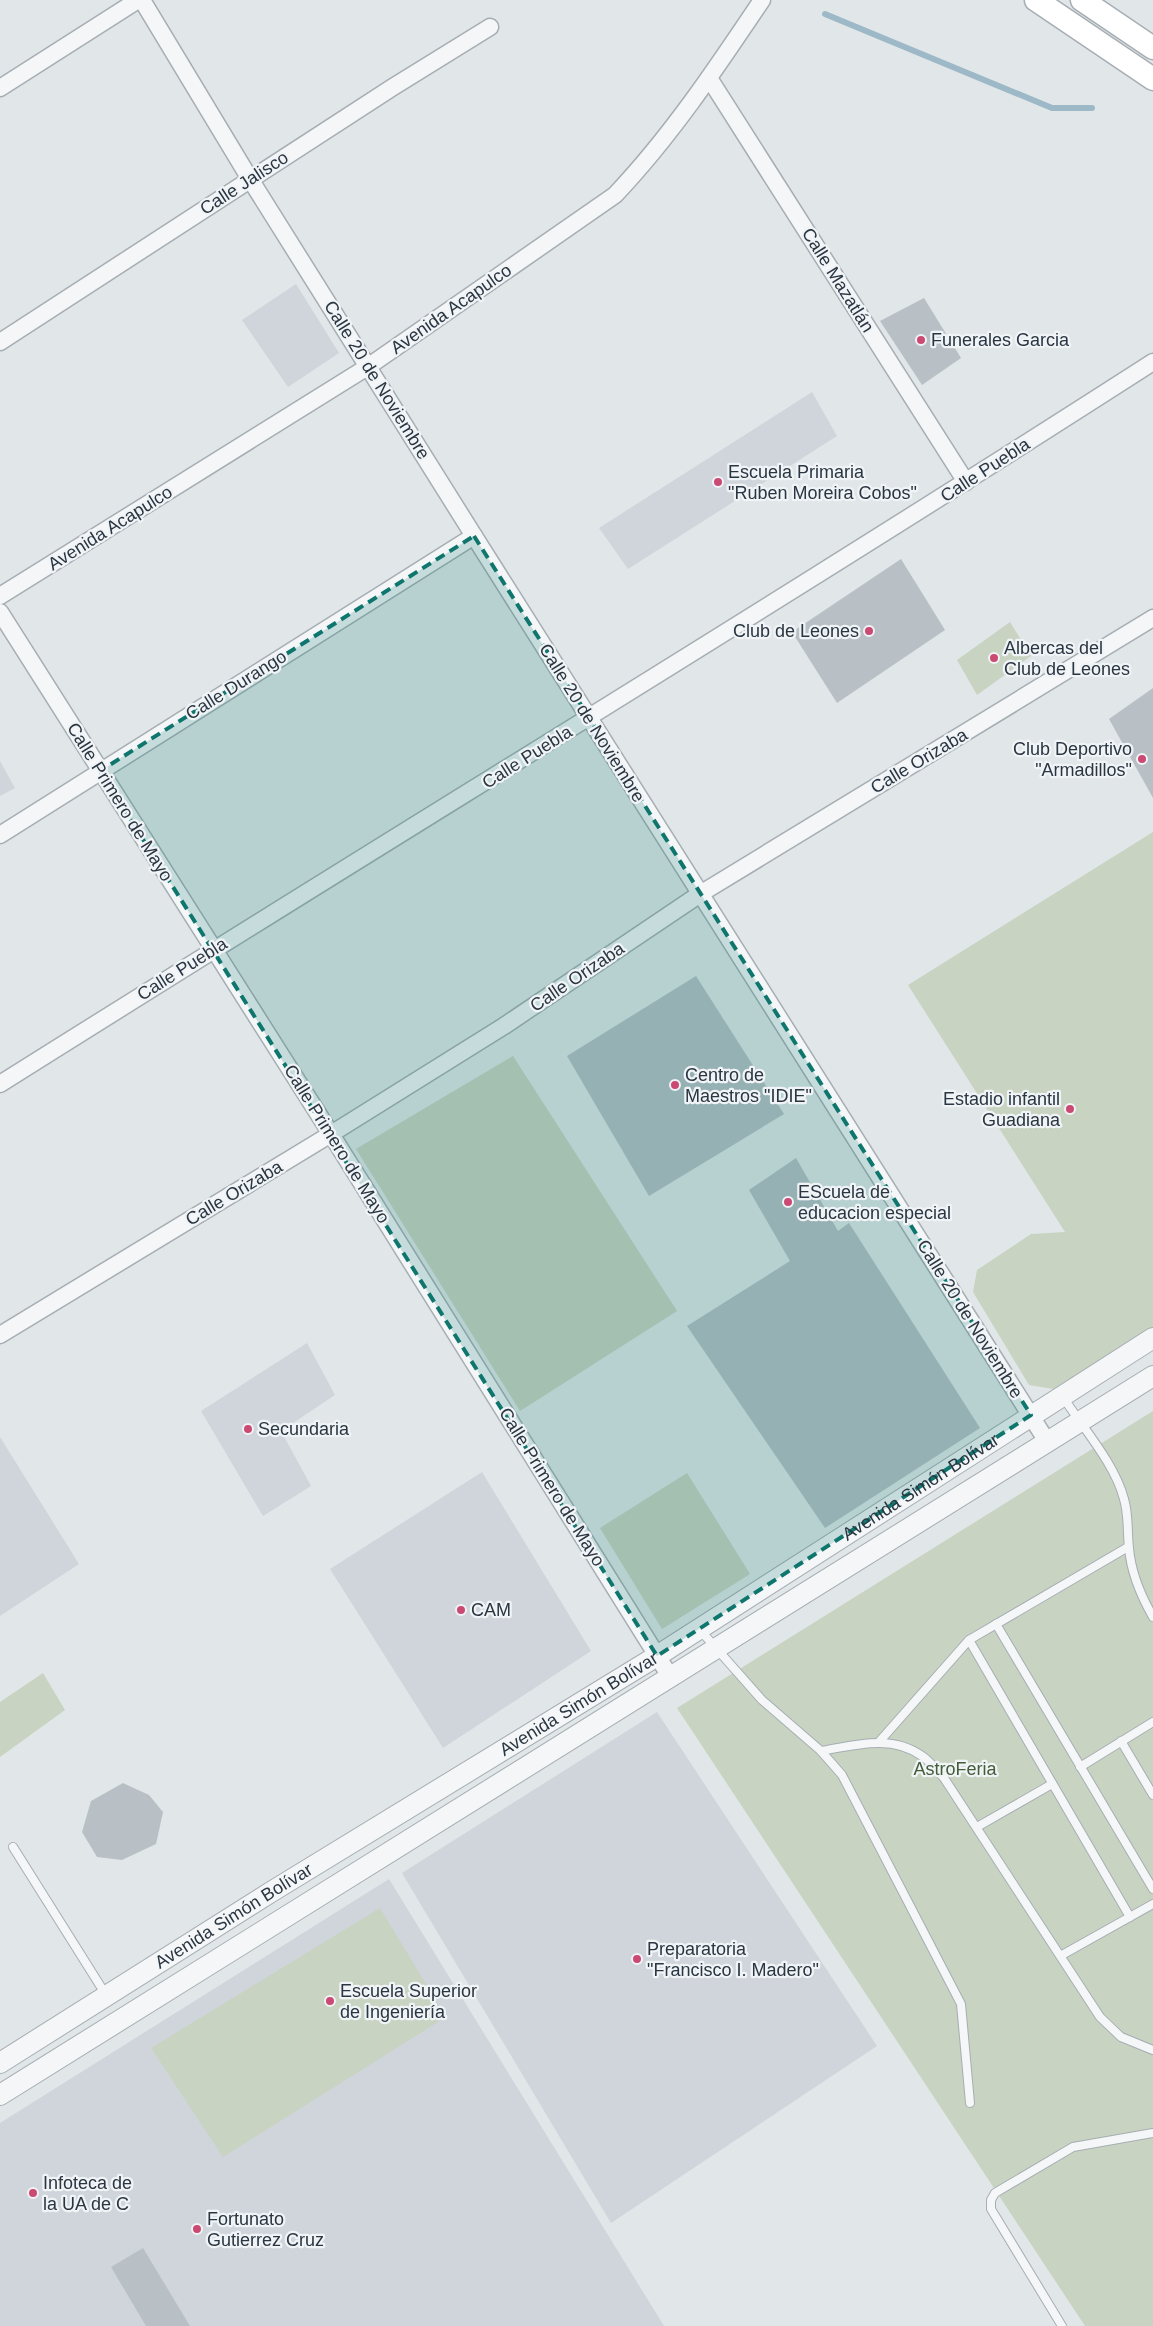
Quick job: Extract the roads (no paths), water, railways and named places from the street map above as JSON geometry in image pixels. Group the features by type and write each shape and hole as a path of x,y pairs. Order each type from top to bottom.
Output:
{"main road":[{"path":"1036,0 1153,79"},
{"path":"1081,0 1153,48"}],"street":[{"path":"0,88 138,0"},
{"name":"Calle 20 de Noviembre","path":"142,0 250,179 474,536 1048,1443"},
{"name":"Avenida Acapulco","path":"0,596 368,366 615,195 633,176 709,78 762,0"},
{"path":"1068,22 1081,0"},
{"name":"Calle Jalisco","path":"0,342 250,179 490,27"},
{"name":"Calle Mazatlán","path":"709,78 966,482"},
{"name":"Calle Puebla","path":"0,1084 213,950 589,719 1153,362"},
{"name":"Calle Durango","path":"0,835 474,536"},
{"name":"Calle Primero de Mayo","path":"0,612 331,1134 671,1678"},
{"name":"Calle Orizaba","path":"0,1335 331,1134 504,1026 700,894 1153,618"},
{"name":"Avenida Simón Bolívar","path":"0,2063 271,1892 657,1656 1153,1338"},
{"name":"Avenida Simón Bolívar","path":"0,2095 287,1918 1153,1376"},
{"path":"271,1892 287,1918"}],"lane":[{"path":"1062,1395 1117,1478 1124,1498 1129,1523 1128,1547 1131,1567 1140,1592 1153,1617"},
{"path":"879,1742 969,1640 1128,1547"},
{"path":"996,1624 1153,1889"},
{"path":"698,1629 762,1700 821,1751 842,1775 961,2004 970,2103"},
{"path":"969,1640 1130,1917"},
{"path":"1080,1766 1153,1722"},
{"path":"1121,1741 1153,1795"},
{"path":"821,1751 879,1742 902,1745 923,1756 944,1778 1062,1955 1100,2017 1122,2037 1153,2050"},
{"path":"977,1827 1052,1784"},
{"path":"13,1847 107,1996"},
{"path":"1062,1955 1153,1904"},
{"path":"1062,2326 991,2209 991,2200 995,2193 1073,2147 1153,2132"}],"waterway":[{"path":"825,14 1052,108 1092,108"}],"place":[{"name":"Funerales Garcia","path":"921,340"},
{"name":"Escuela Primaria \"Ruben Moreira Cobos\"","path":"718,482"},
{"name":"Club de Leones","path":"869,631"},
{"name":"Albercas del Club de Leones","path":"994,658"},
{"name":"Club Deportivo \"Armadillos\"","path":"1142,759"},
{"name":"Centro de Maestros \"IDIE\"","path":"675,1085"},
{"name":"Estadio infantil Guadiana","path":"1070,1109"},
{"name":"EScuela de educacion especial","path":"788,1202"},
{"name":"Secundaria","path":"248,1429"},
{"name":"CAM","path":"461,1610"},
{"name":"Preparatoria \"Francisco I. Madero\"","path":"637,1959"},
{"name":"Escuela Superior de Ingeniería","path":"330,2001"},
{"name":"Infoteca de la UA de C","path":"33,2193"},
{"name":"Fortunato Gutierrez Cruz","path":"197,2229"}],"park label":[{"name":"AstroFeria","path":"955,1769"}]}
